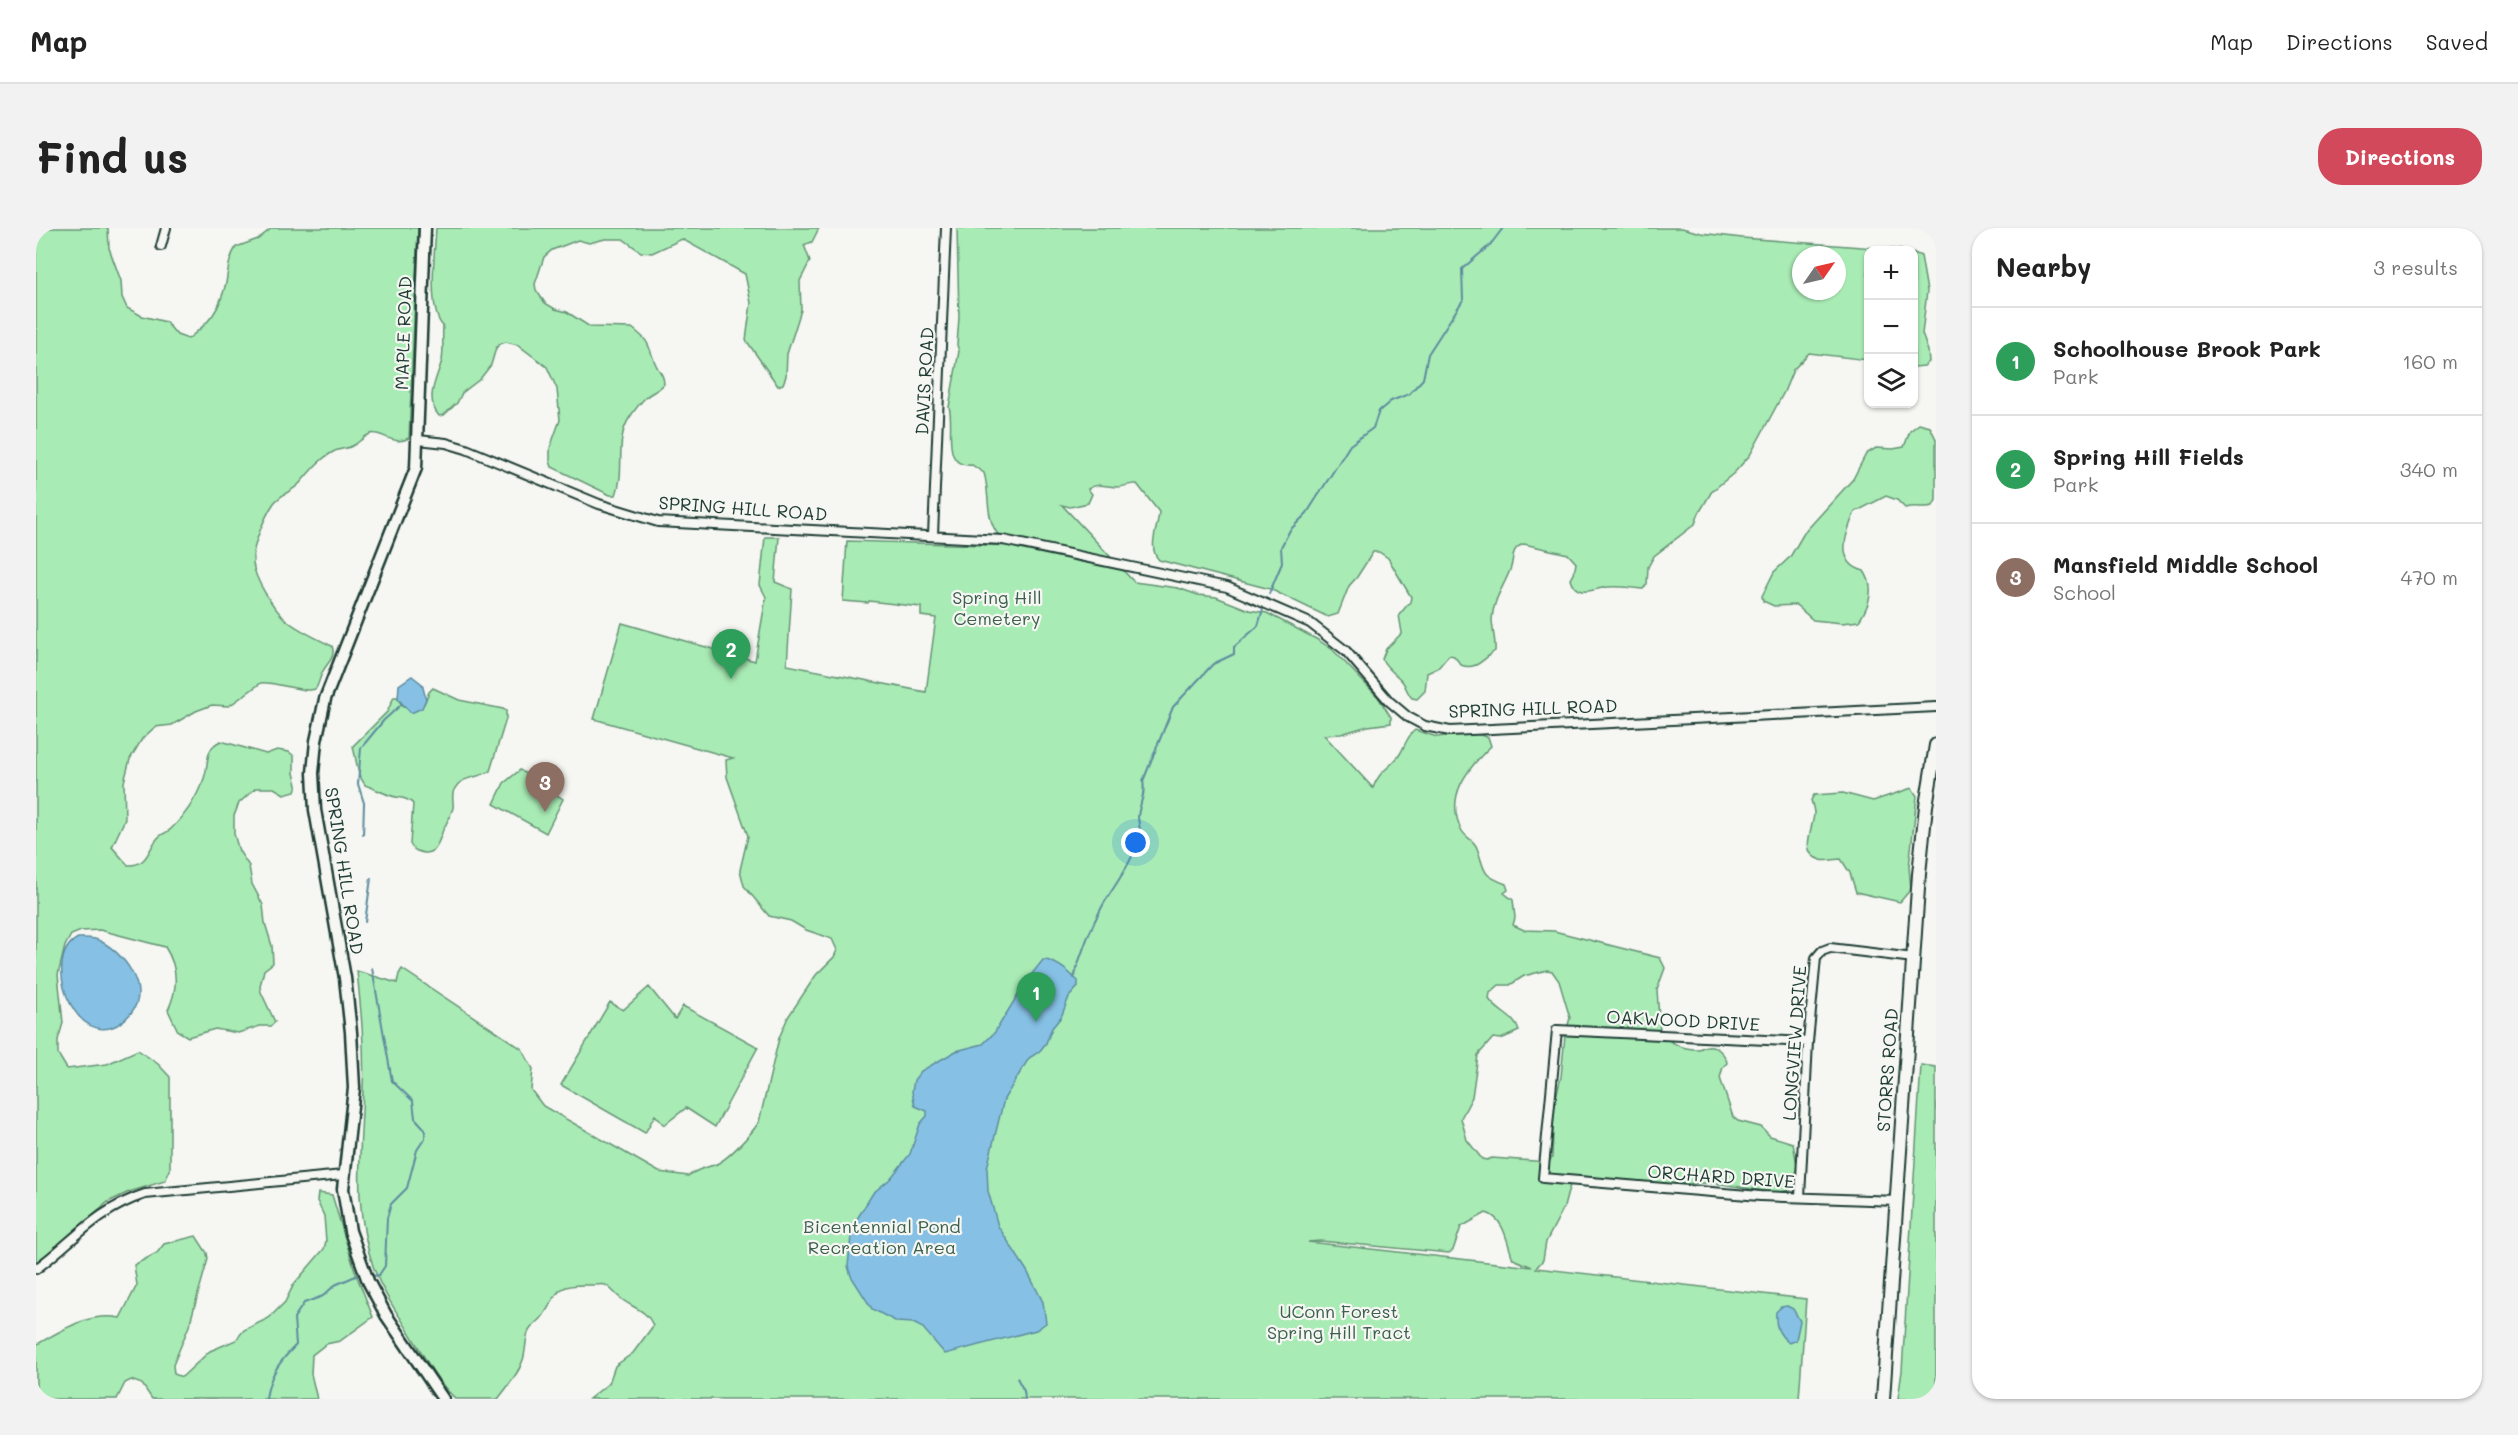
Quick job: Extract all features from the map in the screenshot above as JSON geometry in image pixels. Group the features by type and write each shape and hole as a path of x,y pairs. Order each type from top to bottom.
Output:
{"main road":[{"name":"STORRS ROAD","path":"1883,1399 1926,806 1936,745"}],"street":[{"path":"161,246 166,228"},
{"name":"MAPLE ROAD","path":"418,440 418,370 425,228"},
{"name":"DAVIS ROAD","path":"933,535 946,228"},
{"name":"SPRING HILL ROAD","path":"443,1399 405,1345 368,1281 350,1231 343,1190 343,1175 351,1134 354,1088 351,1032 345,978 315,810 313,773 316,741 325,699 416,468 418,440 446,443 466,449 599,504 658,522 1004,540 1227,587 1317,628 1346,651 1389,701 1408,717 1425,726 1450,731 1936,707"},
{"name":"LONGVIEW DRIVE","path":"1800,1197 1808,1042 1816,958 1822,951 1830,948 1914,958"},
{"name":"OAKWOOD DRIVE","path":"1543,1179 1557,1030 1808,1042"},
{"path":"36,1269 98,1216 124,1201 144,1194 343,1175"},
{"name":"ORCHARD DRIVE","path":"1543,1179 1800,1197 1897,1201"}],"green space":[{"path":"36,228 108,228 109,248 121,281 122,297 127,308 142,316 166,322 177,335 188,339 203,327 217,308 226,283 230,260 236,247 258,239 272,228 418,228 409,438 398,441 374,433 353,446 328,455 297,486 274,503 254,549 254,570 269,600 289,622 332,646 331,659 316,688 312,690 261,683 229,706 212,705 172,725 155,727 142,739 130,759 124,782 125,819 112,847 128,865 134,865 143,860 159,837 182,818 190,806 203,781 209,753 215,744 221,741 266,754 277,750 289,752 294,756 297,785 295,791 284,794 274,788 256,788 239,803 234,816 234,834 239,851 249,866 252,884 263,905 265,923 272,946 273,963 264,970 260,986 275,1022 271,1026 260,1026 238,1033 215,1029 188,1037 178,1031 168,1010 174,994 175,978 172,962 165,947 100,930 81,931 71,935 65,946 58,975 63,1023 58,1040 58,1054 67,1069 107,1064 138,1050 158,1064 170,1077 170,1170 165,1181 129,1192 108,1202 65,1241 36,1262"},
{"path":"436,228 819,228 812,242 804,245 810,261 800,281 801,310 787,354 786,376 783,384 778,386 746,340 751,303 745,274 682,239 652,253 641,252 623,239 605,239 589,243 578,240 552,250 544,257 535,284 536,290 545,303 567,312 590,327 632,328 647,342 662,375 664,384 643,400 625,426 622,435 619,485 616,495 610,495 552,467 550,448 560,420 557,389 547,367 518,345 506,342 500,344 496,348 491,365 480,379 462,393 457,403 444,415 439,416 432,402 433,388 443,352 443,326 438,318 433,294"},
{"path":"957,228 1682,228 1701,233 1742,238 1864,247 1864,360 1809,353 1793,370 1784,392 1750,455 1734,473 1712,491 1695,524 1654,556 1648,567 1647,584 1643,589 1612,587 1581,591 1573,585 1571,579 1576,563 1568,554 1524,544 1519,546 1514,552 1510,570 1493,612 1495,651 1471,666 1461,665 1454,656 1449,655 1438,668 1427,673 1425,691 1417,699 1412,698 1402,681 1382,659 1386,649 1402,633 1399,615 1410,602 1411,597 1388,558 1379,552 1373,552 1349,586 1338,614 1328,617 1270,589 1159,560 1153,544 1159,512 1137,484 1118,487 1096,486 1088,489 1092,494 1088,503 1070,507 1062,505 1134,582 1178,588 1198,595 1216,597 1249,610 1267,613 1333,650 1378,697 1391,717 1391,723 1368,726 1341,734 1324,735 1373,788 1382,773 1397,758 1415,730 1437,737 1472,733 1488,737 1491,746 1474,764 1461,784 1457,795 1457,819 1462,831 1476,845 1488,875 1506,884 1508,890 1504,893 1513,900 1515,918 1513,925 1524,930 1554,931 1660,958 1665,968 1657,990 1660,1032 1682,1047 1698,1049 1710,1046 1720,1051 1727,1063 1723,1067 1720,1078 1733,1117 1738,1121 1761,1127 1770,1136 1793,1143 1797,1165 1793,1189 1777,1193 1715,1183 1674,1184 1575,1176 1564,1207 1546,1242 1543,1260 1536,1268 1806,1299 1799,1399 589,1399 609,1383 615,1366 633,1353 653,1326 643,1312 624,1301 608,1286 603,1285 569,1286 559,1291 543,1316 529,1330 521,1365 498,1399 456,1399 443,1386 382,1288 367,1245 360,1201 363,1060 357,971 397,983 402,969 522,1049 533,1069 531,1090 543,1106 659,1172 688,1176 714,1165 732,1153 759,1122 779,1038 788,1017 816,975 834,957 837,950 832,939 806,930 791,921 769,916 744,886 740,870 748,836 727,777 726,760 733,758 594,719 622,623 755,661 766,597 760,585 765,537 779,537 775,582 792,589 787,665 926,692 936,618 921,616 921,607 869,601 868,603 843,601 847,541 1015,546 1011,541 999,535 993,526 984,473 972,465 962,464 952,453 949,407 959,351 957,345 959,317","holes":["1547,970 1552,971 1559,981 1570,1018 1565,1035 1561,1077 1554,1106 1552,1158 1548,1162 1482,1159 1467,1140 1461,1118 1472,1097 1478,1055 1493,1038 1501,1039 1519,1031 1514,1022 1492,1003 1489,999 1490,993 1499,985 1510,985 1524,976","1486,1213 1497,1220 1501,1226 1513,1259 1532,1267 1308,1242 1320,1241 1449,1253 1453,1250 1461,1227"]},
{"path":"1918,255 1921,256 1927,291 1922,334 1929,362 1918,367"},
{"path":"1919,424 1930,427 1936,439 1936,500 1933,506 1905,508 1897,500 1886,496 1855,512 1846,537 1846,554 1855,567 1864,571 1870,590 1866,609 1859,621 1842,623 1813,620 1796,605 1774,606 1763,601 1762,596 1774,572 1790,557 1804,533 1853,479 1866,454 1876,448 1904,447 1910,431"},
{"path":"433,688 459,700 503,709 506,711 506,719 490,771 462,781 454,790 453,808 438,843 433,850 425,853 418,852 410,844 413,804 408,800 365,785 359,775 353,746 387,712 394,697 397,697 403,707 412,709 424,704"},
{"path":"520,770 563,799 546,833 494,804 504,783"},
{"path":"1912,788 1917,796 1909,867 1911,889 1900,902 1856,892 1850,873 1841,859 1821,860 1810,852 1808,840 1814,814 1811,800 1814,795 1843,793 1873,801"},
{"path":"649,987 675,1019 683,1006 758,1047 715,1127 686,1108 664,1125 655,1115 645,1133 561,1085 610,1002 623,1010"},
{"path":"1921,1065 1936,1067 1936,1399 1898,1399 1902,1371"},
{"path":"318,1193 332,1195 356,1274 373,1317 340,1341 326,1344 312,1355 311,1374 317,1399 152,1399 142,1384 131,1380 125,1383 117,1399 36,1399 36,1345 66,1328 87,1320 120,1318 137,1285 134,1265 157,1253 164,1244 196,1236 207,1253 208,1259 189,1326 173,1365 174,1374 182,1377 210,1351 236,1340 244,1330 269,1318 285,1302 294,1284 324,1249 326,1241 324,1216 317,1201"}],"water":[{"path":"412,676 422,684 426,699 422,708 411,713 398,699 399,685"},
{"path":"78,938 95,939 109,946 125,962 136,982 138,993 131,1013 113,1027 97,1028 82,1019 71,1004 64,986 62,966 66,950"},
{"path":"1043,960 1052,962 1067,971 1078,981 1078,987 1069,997 1046,1043 1039,1052 1029,1058 1004,1099 987,1168 988,1191 998,1226 1027,1271 1043,1302 1046,1323 1036,1330 945,1354 923,1328 913,1323 897,1322 872,1309 851,1276 848,1266 852,1227 873,1193 890,1179 910,1154 920,1124 927,1116 927,1111 915,1106 912,1092 914,1080 921,1071 956,1051 983,1044 995,1032 1027,980"},
{"path":"1787,1306 1793,1309 1800,1321 1796,1340 1789,1343 1780,1333 1776,1321 1776,1312 1781,1307"}],"waterway":[{"path":"1269,594 1282,563 1281,547 1290,530 1307,513 1350,445 1373,428 1379,411 1391,401 1409,394 1423,379 1428,354 1463,300 1462,269 1490,245 1503,228"},
{"path":"1074,978 1094,923 1125,870 1138,841 1140,831 1138,817 1144,791 1143,781 1173,707 1213,664 1234,654 1234,647 1258,626 1263,609"},
{"path":"363,835 364,803 358,784 361,748 384,720 402,704"},
{"path":"365,922 371,878"},
{"path":"372,968 392,1081 413,1101 415,1118 425,1129 425,1138 417,1150 407,1188 391,1204 387,1218 385,1266 379,1275 373,1276"},
{"path":"266,1399 276,1370 296,1345 294,1318 304,1303 323,1296 335,1285 358,1275"},
{"path":"1017,1378 1024,1391 1025,1399"}],"place":[{"name":"Spring Hill Fields","path":"731,679"},
{"name":"Mansfield Middle School","path":"545,812"},
{"name":"Schoolhouse Brook Park","path":"1036,1022"}],"park label":[{"name":"Spring Hill Cemetery","path":"997,608"},
{"name":"Bicentennial Pond Recreation Area","path":"882,1237"},
{"name":"UConn Forest Spring Hill Tract","path":"1339,1322"}]}
